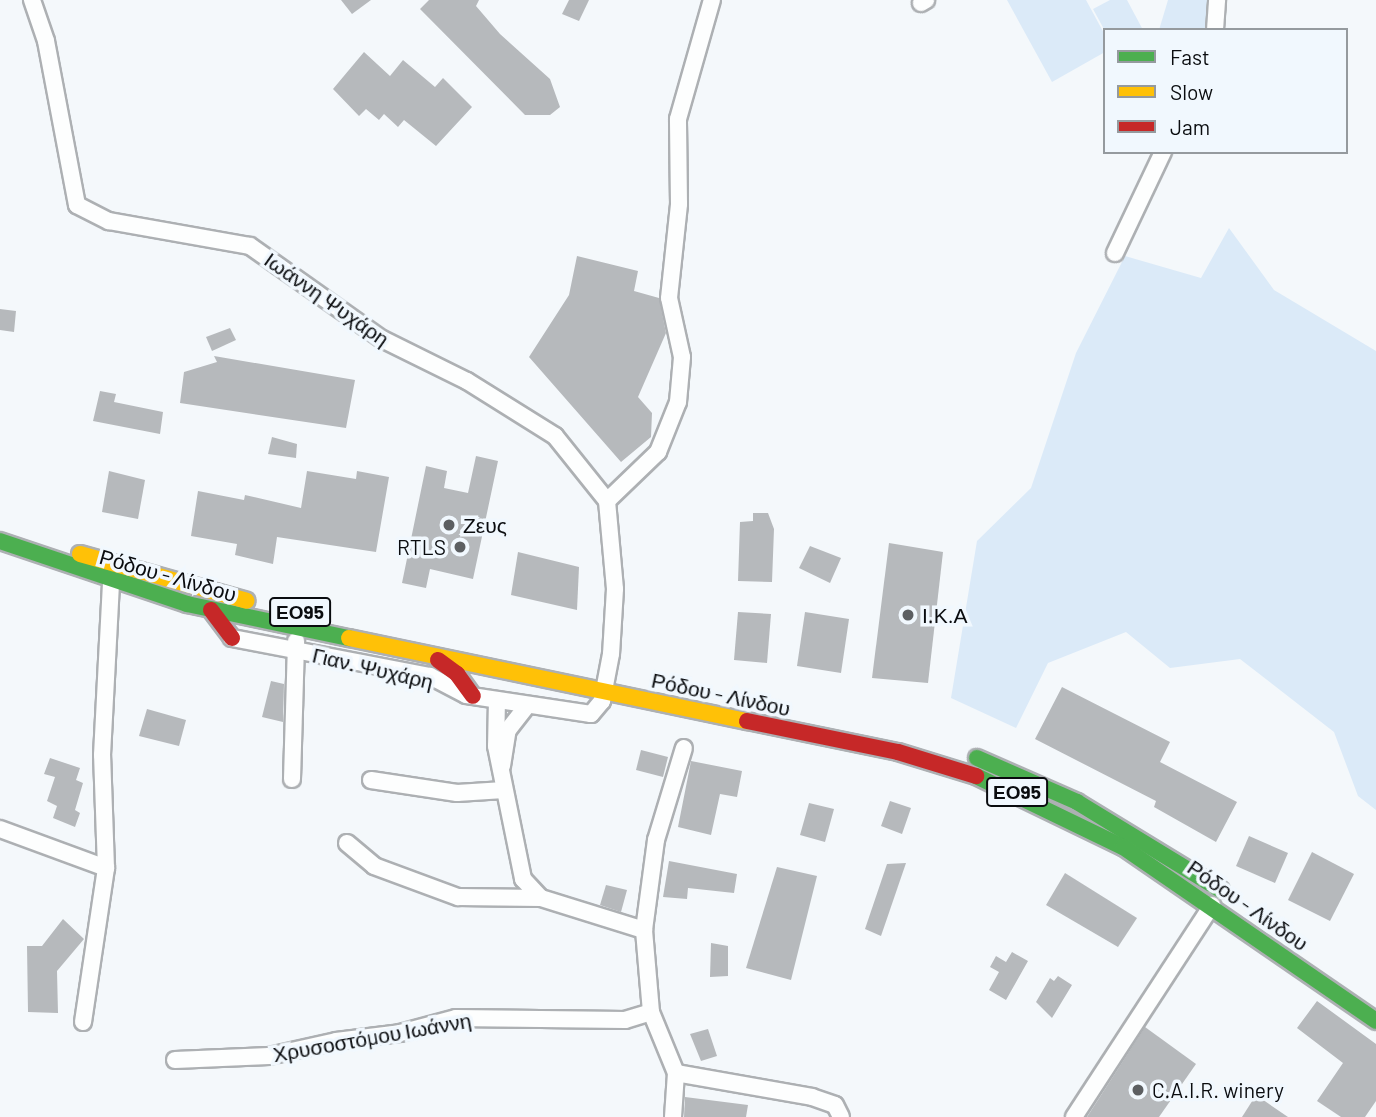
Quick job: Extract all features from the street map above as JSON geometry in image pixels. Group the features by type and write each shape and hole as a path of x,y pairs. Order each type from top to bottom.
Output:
{"main road":[{"name":"Ρόδου - Λίνδου","path":"0,523 78,553 190,587 898,752 980,776 1112,841 1212,905 1376,1021"},
{"name":"Ρόδου - Λίνδου","path":"0,541 111,581 211,610 297,629 431,656 606,683 924,741"},
{"path":"211,610 232,638"},
{"path":"431,656 457,674 473,696"},
{"name":"Ρόδου - Λίνδου","path":"961,753 1076,802 1234,900"},
{"path":"1343,977 1376,1000"}],"street":[{"name":"Ιωάννη Ψυχάρη","path":"32,0 46,41 77,205 109,221 250,246 382,339 467,381 555,436 607,501"},
{"path":"606,683 615,589 607,501 658,452 678,402 682,358 669,298 679,204 678,119 712,0"},
{"path":"1215,28 1217,0"},
{"path":"1115,253 1162,154"},
{"path":"83,1022 106,868 102,755 111,581"},
{"path":"292,779 297,629"},
{"name":"Γιαν. Ψυχάρη","path":"232,638 433,677 450,690 543,709 583,704 606,683"},
{"path":"497,700 494,735 517,861 523,879 541,898"},
{"path":"502,768 508,730 527,706"},
{"path":"673,1117 676,1073 651,1012 644,966 645,930 656,840 684,748"},
{"path":"371,780 457,793 504,790"},
{"path":"0,829 106,868"},
{"path":"347,843 374,866 445,893 541,898 645,930"},
{"path":"1074,1117 1212,905"},
{"name":"Χρυσοστόμου Ιωάννη","path":"175,1059 269,1056 336,1041 400,1033 456,1018 625,1020 651,1012"},
{"path":"676,1073 812,1097 835,1105 841,1117"}],"shaded area":[{"path":"1007,0 1086,0 1103,31 1103,53 1052,82"},
{"path":"1110,0 1127,0 1142,28 1103,28 1093,9"},
{"path":"1168,0 1213,0 1211,28 1160,28"},
{"path":"1229,228 1274,290 1376,351 1376,810 1358,796 1334,732 1240,659 1170,668 1126,632 1048,663 1016,728 951,698 977,541 1031,488 1076,353 1125,256 1201,278"}],"building":[{"path":"341,0 371,0 352,14"},
{"path":"429,0 479,0 476,6 500,34 550,79 560,107 550,115 525,115 420,9"},
{"path":"569,0 589,0 579,21 562,14"},
{"path":"364,52 390,76 403,60 435,87 443,78 472,107 436,146 404,120 398,127 384,114 379,120 366,109 359,116 333,89"},
{"path":"577,256 638,271 634,291 659,298 666,333 638,397 652,413 651,437 621,462 529,357 569,295"},
{"path":"0,309 16,311 14,332 0,330"},
{"path":"230,328 236,340 212,351 206,337"},
{"path":"214,356 355,380 346,428 180,403 184,372 217,362"},
{"path":"100,391 116,394 114,402 163,412 160,434 93,421"},
{"path":"272,437 297,444 296,458 268,454"},
{"name":"Ζευς","path":"476,456 498,461 473,579 430,569 426,588 402,583 426,466 447,471 444,488 468,493"},
{"path":"109,471 145,480 138,519 102,512"},
{"path":"307,471 356,479 357,471 389,477 376,552 277,537 273,564 235,555 237,544 191,536 198,491 244,500 245,495 301,508"},
{"path":"753,513 768,513 774,529 772,582 738,581 740,522 753,521"},
{"name":"Ι.Κ.Α","path":"889,543 943,552 928,683 872,678"},
{"path":"810,546 841,558 830,583 799,568"},
{"path":"518,552 579,567 577,610 511,595"},
{"path":"738,612 771,614 767,663 734,660"},
{"path":"805,612 849,619 841,673 797,666"},
{"path":"271,681 284,684 283,722 262,717"},
{"path":"1062,687 1170,742 1160,762 1237,802 1216,842 1154,807 1156,801 1035,739"},
{"path":"147,709 186,720 179,746 139,736"},
{"path":"641,750 668,757 663,777 636,770"},
{"path":"50,758 80,768 76,780 83,783 75,810 80,813 75,827 53,818 57,806 47,801 55,777 44,774"},
{"path":"691,761 742,771 737,797 720,794 711,835 678,827"},
{"path":"890,801 911,808 902,834 881,826"},
{"path":"809,803 834,809 825,842 800,835"},
{"path":"1249,836 1288,853 1275,883 1236,866"},
{"path":"1312,852 1354,874 1330,921 1288,900"},
{"path":"669,861 737,874 734,893 688,888 687,899 663,897"},
{"path":"906,863 881,936 865,929 887,864"},
{"path":"777,867 817,876 791,980 746,968"},
{"path":"1065,873 1137,918 1118,947 1046,905"},
{"path":"606,885 627,890 621,912 600,905"},
{"path":"63,919 84,939 57,971 58,1013 28,1012 27,946 42,946"},
{"path":"711,943 728,946 728,976 710,977"},
{"path":"1012,952 1028,961 1006,1000 989,990 999,972 990,967 996,956 1006,962"},
{"path":"1058,976 1072,985 1052,1018 1036,1002 1050,978 1054,981"},
{"path":"1317,1001 1376,1044 1376,1101 1365,1117 1341,1117 1317,1101 1343,1063 1297,1028"},
{"name":"C.A.I.R. winery","path":"1145,1027 1196,1064 1159,1117 1087,1117"},
{"path":"708,1029 717,1056 701,1061 690,1034"},
{"path":"1256,1095 1288,1117 1242,1117"},
{"path":"685,1097 748,1105 746,1117 684,1117"}],"traffic: fast":[{"path":"0,541 187,604 349,638"},
{"path":"977,758 1077,802 1221,890"},
{"path":"976,776 1123,847 1376,1021"}],"traffic: slow":[{"path":"80,554 247,601"},
{"path":"349,638 747,721"}],"traffic: jam":[{"path":"211,610 232,638"},
{"path":"438,660 457,674 473,696"},
{"path":"747,721 898,752 976,776"}],"place":[{"name":"Ζευς","path":"449,525"},
{"name":"RTLS","path":"460,547"},
{"name":"Ι.Κ.Α","path":"908,615"},
{"name":"C.A.I.R. winery","path":"1138,1090"}]}
